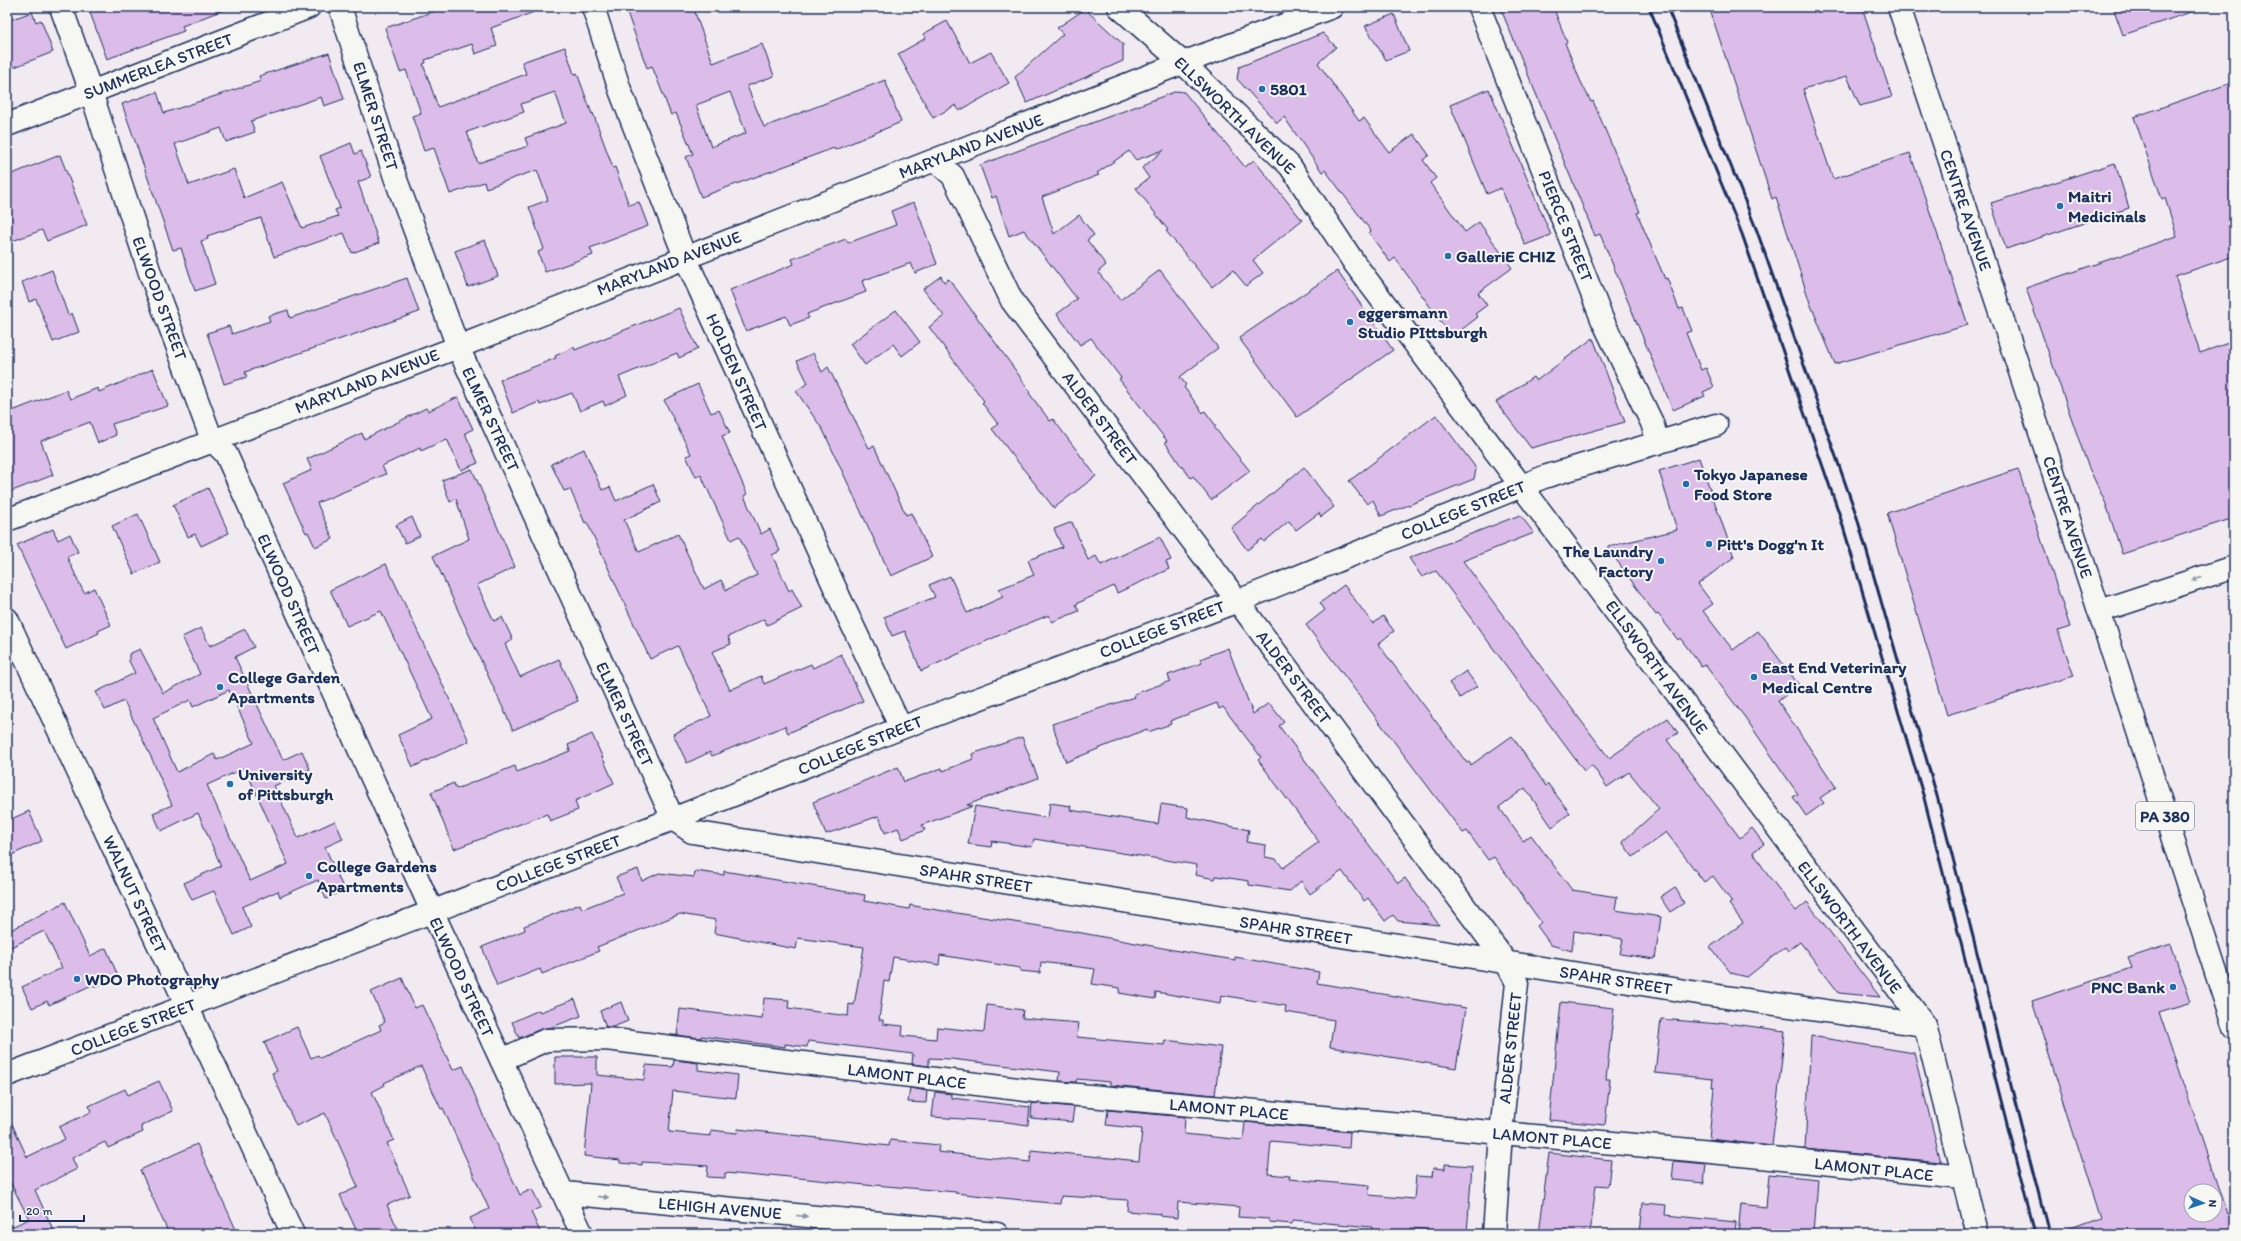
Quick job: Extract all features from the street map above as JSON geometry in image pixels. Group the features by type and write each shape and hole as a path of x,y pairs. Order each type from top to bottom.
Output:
{"street":[{"name":"ELWOOD STREET","path":"61,7 91,92 150,273 212,440 226,454 432,911 582,1234"},
{"name":"SUMMERLEA STREET","path":"7,125 309,7"},
{"name":"ELMER STREET","path":"340,7 396,177 458,346 673,819"},
{"name":"HOLDEN STREET","path":"593,7 620,90 685,257 841,601 901,728"},
{"name":"ELLSWORTH AVENUE","path":"1119,7 1183,63 1290,166 1356,264 1924,1025 1977,1234"},
{"name":"MARYLAND AVENUE","path":"7,520 936,161 1183,63 1332,7"},
{"name":"PIERCE STREET","path":"1479,7 1602,319 1652,423 1658,443"},
{"name":"CENTRE AVENUE","path":"1899,7 2100,611 2233,1022"},
{"name":"ALDER STREET","path":"936,161 953,176 1012,301 1238,601 1506,962 1517,983 1501,1133 1494,1234"},
{"name":"COLLEGE STREET","path":"7,1075 673,819 901,728 1238,601 1522,485 1716,425"},
{"path":"2100,611 2234,567"},
{"name":"WALNUT STREET","path":"7,619 293,1234"},
{"name":"SPAHR STREET","path":"673,819 692,832 1704,994 1924,1025"},
{"name":"LAMONT PLACE","path":"501,1060 546,1040 606,1039 1034,1091 1501,1133 1962,1177"},
{"name":"LEHIGH AVENUE","path":"564,1193 996,1234"}],"building":[{"path":"88,7 228,8 182,26 184,31 107,59"},
{"path":"447,7 542,7 542,9 491,28 497,46 475,54 472,44 425,60 426,63 423,64 438,107 526,74 522,62 565,47 574,74 577,73 613,168 615,167 629,205 639,202 648,226 590,248 593,255 545,272 538,252 544,249 529,207 548,200 537,170 486,188 484,182 450,194 434,148 424,151 412,116 421,113 406,70 400,72 385,28","holes":["555,92 566,123 525,138 528,146 478,163 467,132 524,112 521,104"]},
{"path":"625,7 693,7 713,63 762,44 774,76 747,86 764,127 885,80 901,122 835,150 834,148 701,197 686,157 693,154 676,113 671,115 652,66 647,68","holes":["730,92 746,133 711,147 696,105"]},
{"path":"1500,7 1553,7 1567,42 1565,43 1580,80 1591,102 1593,101 1640,212 1637,213 1665,279 1667,278 1679,309 1683,308 1692,331 1686,333 1701,370 1706,368 1714,387 1703,392 1705,396 1673,410 1600,234 1595,236"},
{"path":"1709,7 1862,7 1892,97 1860,106 1847,76 1803,89 1833,179 1910,153 1968,325 1835,364 1810,303 1776,197 1772,199"},
{"path":"2113,7 2197,7 2197,10 2123,35"},
{"path":"1085,9 1123,44 1123,61 1027,103 1015,77 1063,34 1057,28"},
{"path":"32,12 36,22 41,20 53,52 7,70 7,21"},
{"path":"1394,14 1409,51 1386,60 1365,26"},
{"path":"947,21 970,63 991,52 1009,83 959,111 956,105 933,118 898,54 926,38 923,34"},
{"path":"1323,33 1336,47 1318,63 1359,121 1364,118 1389,152 1414,134 1429,155 1423,160 1436,178 1430,183 1465,232 1479,222 1512,268 1478,293 1487,305 1475,314 1478,317 1452,337 1395,258 1390,262 1369,233 1371,231 1325,170 1322,172 1284,117 1277,123 1237,79 1239,67"},
{"path":"329,53 344,99 324,106 321,97 251,121 255,132 226,142 221,128 175,144 189,185 234,169 244,198 282,182 302,228 338,216 335,210 340,208 320,156 351,143 355,154 361,151 371,177 358,182 379,243 352,253 344,233 274,257 261,218 207,236 208,239 201,241 215,284 195,291 181,248 173,250 122,104 157,92 164,113 261,81 259,76"},
{"path":"2234,82 2234,256 2175,276 2200,353 2234,341 2234,518 2122,554 2106,504 2088,466 2026,288 2177,236 2165,198 2162,199 2134,117"},
{"path":"1489,89 1551,235 1525,245 1501,188 1487,194 1450,105"},
{"path":"1177,91 1184,92 1245,167 1254,160 1302,220 1253,260 1263,273 1246,286 1233,270 1212,287 1166,231 1168,230 1136,188 1149,178 1142,168 1164,150 1136,160 1129,151 1097,173 1099,175 1042,197 1054,234 1079,215 1094,235 1087,240 1106,265 1098,272 1120,300 1160,270 1218,348 1180,377 1186,385 1184,387 1203,413 1205,411 1216,426 1214,427 1250,471 1211,500 1193,476 1191,478 1179,463 1165,442 1167,441 1119,379 1121,378 1091,338 1080,345 1057,314 1077,299 1024,230 1009,236 996,196 992,198 980,165"},
{"path":"60,155 87,225 47,241 42,230 7,243 7,176"},
{"name":"Maitri Medicinals","path":"2115,163 2129,208 2006,249 1991,203"},
{"path":"914,202 937,264 915,273 911,263 862,281 866,292 807,314 809,318 790,325 786,316 746,331 730,290 794,264 792,259 846,239 848,243 896,225 891,211"},
{"path":"485,240 498,276 468,287 455,251"},
{"path":"52,270 68,315 72,313 79,332 53,342 36,299 29,302 22,282"},
{"path":"1337,271 1393,350 1297,417 1239,338"},
{"path":"941,276 944,282 949,279 1016,371 1030,392 1029,393 1050,421 1053,419 1096,476 1054,508 992,429 998,424 982,403 984,401 929,327 944,316 923,289"},
{"path":"407,278 419,312 245,372 247,377 224,384 207,333 229,326 232,334 270,321 268,316 288,310 290,318"},
{"path":"679,308 698,349 679,358 677,353 619,377 627,395 605,406 603,401 580,411 572,393 540,405 539,402 513,413 500,380 556,358 555,356 574,347 575,350"},
{"path":"896,310 920,342 902,356 893,344 865,365 850,344"},
{"path":"1593,338 1625,422 1531,448 1496,402 1533,377 1536,381"},
{"path":"813,353 822,372 828,367 869,448 874,446 906,515 911,513 932,557 891,576 823,430 796,391 808,383 797,361"},
{"path":"153,369 168,406 112,424 116,435 98,443 90,422 41,441 53,475 7,493 7,413 66,390 70,399 98,388 99,392"},
{"path":"698,384 711,413 719,410 730,433 722,436 747,494 744,496 761,534 770,529 780,551 772,555 789,591 792,589 802,608 767,625 764,619 728,637 731,644 712,652 730,690 761,676 764,684 811,664 813,668 841,654 863,701 788,733 785,726 712,756 710,752 687,763 673,734 711,716 678,646 650,659 587,522 585,523 570,489 564,491 551,464 584,449 602,490 610,487 616,501 653,484 661,502 624,520 639,552 678,534 704,589 721,580 726,590 757,575 739,536 731,540 701,475 696,477 686,456 691,454 664,400"},
{"path":"458,397 473,429 465,433 478,463 461,470 447,439 421,451 420,448 382,466 386,474 317,503 333,539 315,547 308,532 306,533 283,483 312,470 307,459 362,433 364,439 426,408 428,411"},
{"path":"1436,415 1476,469 1474,479 1381,516 1373,500 1367,504 1349,481"},
{"path":"1699,458 1734,557 1698,584 1713,604 1703,611 1733,650 1758,631 1799,685 1778,701 1836,787 1820,798 1824,803 1806,816 1793,797 1798,794 1744,716 1705,665 1702,667 1680,638 1678,640 1658,614 1656,615 1607,547 1677,530 1659,471"},
{"path":"1304,467 1334,507 1321,517 1319,513 1296,530 1289,521 1264,542 1262,539 1247,550 1231,528"},
{"path":"472,469 515,567 477,585 494,621 502,617 513,640 505,644 520,677 559,659 578,701 513,730 433,556 469,539 456,499 450,502 442,480"},
{"path":"2018,469 2070,627 2058,631 2074,676 1947,715 1887,513"},
{"path":"208,488 229,533 201,546 195,534 188,537 173,505"},
{"path":"138,514 160,562 134,574 112,526"},
{"path":"1520,515 1534,533 1463,561 1555,686 1609,758 1668,718 1678,733 1667,740 1740,838 1752,828 1764,844 1753,852 1767,874 1796,911 1807,902 1880,997 1839,993 1800,942 1788,951 1785,947 1747,977 1731,973 1710,947 1743,923 1729,904 1732,902 1713,876 1704,882 1666,832 1633,857 1622,842 1659,809 1629,772 1607,787 1592,765 1584,771 1436,571 1422,577 1409,558"},
{"path":"412,517 420,536 405,543 396,525"},
{"path":"1072,522 1088,560 1096,556 1101,565 1160,537 1171,560 1166,562 1169,569 1117,593 1114,586 1076,604 1079,611 1052,622 1049,615 1002,634 921,671 905,631 892,636 884,617 935,597 929,585 950,576 967,613 1003,597 999,589 1034,575 1028,560 1062,547 1054,529"},
{"path":"53,529 58,540 70,534 78,552 67,557 84,593 94,588 111,625 98,631 99,633 66,649 17,545"},
{"path":"386,564 469,741 413,767 398,735 432,719 381,611 347,626 330,590"},
{"path":"1344,585 1373,624 1383,616 1394,631 1378,644 1467,763 1469,762 1471,765 1512,736 1546,786 1548,784 1570,813 1552,827 1525,788 1499,807 1523,841 1531,835 1572,890 1617,897 1615,910 1661,917 1655,959 1620,954 1623,939 1574,931 1572,951 1551,945 1537,926 1541,922 1494,857 1488,860 1467,831 1463,833 1306,625 1325,610 1320,603"},
{"path":"201,628 210,646 245,629 254,647 235,657 283,760 302,751 310,769 274,786 298,838 335,821 343,839 325,847 344,890 326,899 318,880 280,897 278,891 242,907 251,927 234,935 214,891 192,900 184,883 221,866 198,813 161,831 153,813 172,805 152,759 124,701 105,710 96,692 135,673 129,661 129,654 140,649 163,693 200,674 182,637","holes":["229,690 254,743 217,760 214,754 177,772 153,718 190,700 193,707","245,768 288,864 250,881 207,785"]},
{"path":"1228,648 1253,714 1269,703 1284,722 1279,726 1398,883 1405,878 1439,925 1398,921 1393,915 1385,921 1368,898 1364,901 1342,871 1310,894 1301,881 1290,891 1249,885 1249,881 1216,876 1215,879 1195,875 1197,865 1034,839 1032,847 992,841 991,847 968,844 975,806 1048,818 1050,803 1071,806 1070,810 1158,824 1161,804 1188,808 1187,817 1249,830 1246,842 1266,845 1265,857 1276,859 1283,868 1319,842 1258,760 1261,757 1223,707 1219,709 1217,703 1170,721 1171,724 1148,732 1147,729 1066,762 1052,724 1135,697 1134,694 1170,681 1168,675 1202,663 1200,659"},
{"path":"1466,671 1477,686 1460,698 1449,683"},
{"path":"592,734 614,783 575,801 578,810 550,821 547,814 454,849 431,792 454,783 456,789 515,766 517,772 570,751 568,745"},
{"path":"1022,737 1038,778 967,805 973,806 922,825 925,830 903,839 898,828 885,833 879,816 826,834 813,802 898,767 904,782 942,768 943,771 973,759 972,754"},
{"path":"29,811 42,841 7,857 7,821"},
{"path":"638,869 642,881 659,873 694,877 695,871 724,875 724,871 865,895 864,901 909,909 910,905 1071,931 1179,951 1235,960 1235,957 1319,972 1317,983 1466,1008 1456,1068 1330,1047 1334,1020 1285,1012 1286,1006 1221,995 1220,1003 1156,992 1155,999 1119,993 1120,988 1092,984 1095,969 1041,962 1040,973 1020,971 1020,968 940,955 939,965 893,957 889,982 884,981 879,1020 883,1020 883,1024 903,1026 902,1036 936,1039 937,1027 984,1032 987,1005 1023,1010 1022,1018 1079,1023 1077,1037 1164,1045 1165,1040 1221,1047 1215,1095 1110,1085 1110,1082 1077,1079 1076,1082 1059,1081 1060,1072 951,1059 929,1058 929,1066 912,1064 913,1054 808,1041 807,1047 785,1044 785,1047 701,1036 701,1038 677,1035 680,1009 762,1019 764,998 789,1000 788,1008 848,1016 849,1004 854,1005 864,947 798,938 796,949 714,933 716,920 680,914 597,947 599,951 542,974 540,969 497,986 482,947 525,930 524,926 580,904 582,909 623,893 616,877"},
{"path":"1675,887 1684,903 1670,912 1660,897"},
{"path":"65,902 90,956 106,948 118,976 95,987 94,984 49,1005 47,1001 32,1008 22,987 62,968 44,931 11,947 7,938 7,932"},
{"path":"2171,944 2191,1002 2159,1012 2216,1183 2183,1183 2183,1223 2223,1223 2223,1203 2227,1215 2234,1215 2234,1234 2065,1234 2065,1232 2101,1219 2032,1001 2132,968 2128,958"},
{"path":"402,978 415,1008 422,1005 453,1070 463,1066 487,1125 520,1195 532,1189 541,1207 531,1212 541,1234 477,1234 470,1218 489,1209 443,1108 441,1109 421,1066 384,1083 385,1085 372,1092 394,1140 387,1143 410,1195 387,1205 400,1234 358,1234 340,1195 358,1187 325,1113 296,1126 272,1073 277,1071 264,1042 297,1027 311,1058 318,1055 320,1058 381,1030 379,1025 385,1022 371,992"},
{"path":"575,999 581,1016 519,1038 512,1022 539,1010 540,1012"},
{"path":"621,1002 628,1021 613,1027 606,1027 600,1011"},
{"path":"1561,1002 1614,1008 1606,1079 1610,1079 1605,1125 1549,1120"},
{"path":"1661,1019 1719,1024 1719,1022 1785,1031 1772,1146 1709,1139 1714,1087 1712,1087 1713,1079 1655,1073"},
{"path":"1811,1036 1914,1053 1941,1162 1805,1149"},
{"path":"555,1057 597,1057 597,1075 644,1080 646,1065 673,1067 674,1060 698,1063 698,1070 738,1075 736,1098 673,1091 669,1132 711,1136 711,1130 737,1133 738,1129 889,1146 890,1140 939,1145 938,1152 1030,1162 1031,1150 1139,1161 1142,1129 1106,1125 1108,1110 1185,1117 1184,1134 1243,1140 1245,1122 1350,1132 1349,1148 1271,1141 1268,1174 1290,1176 1289,1179 1370,1186 1369,1195 1414,1199 1416,1176 1432,1177 1433,1168 1445,1169 1445,1164 1472,1166 1467,1233 1411,1228 1410,1234 1371,1234 1372,1227 1293,1220 1292,1224 1269,1222 1269,1219 1238,1217 1239,1207 1178,1202 1177,1218 1160,1216 1161,1214 1127,1211 1128,1200 1061,1196 1060,1204 955,1193 956,1192 875,1186 770,1175 769,1177 725,1173 725,1178 707,1177 708,1166 642,1162 642,1165 620,1163 620,1160 584,1156 591,1083 555,1084"},
{"path":"159,1081 173,1111 141,1126 143,1132 108,1148 105,1142 72,1158 77,1169 35,1190 55,1234 7,1234 7,1229 29,1219 7,1176 7,1113 27,1157 65,1139 59,1127 91,1112 89,1106 125,1089 128,1095"},
{"path":"910,1088 927,1091 926,1103 908,1102"},
{"path":"935,1092 951,1094 951,1098 1030,1107 1028,1125 1007,1122 932,1117"},
{"path":"1032,1103 1074,1107 1072,1122 1031,1118"},
{"path":"197,1144 238,1234 169,1234 140,1170"},
{"path":"1549,1153 1611,1160 1608,1186 1596,1185 1590,1234 1539,1234"},
{"path":"1674,1161 1706,1164 1704,1183 1672,1180"},
{"path":"1769,1174 1818,1179 1814,1234 1738,1234 1741,1204 1766,1207"},
{"path":"1643,1203 1666,1205 1665,1215 1736,1222 1735,1234 1640,1234"}],"railway":[{"path":"1649,7 1742,234 1839,513 1924,798 2035,1234"},
{"path":"1667,7 1757,231 1856,514 1937,796 2049,1234"}],"place":[{"name":"5801","path":"1262,89"},
{"name":"Maitri Medicinals","path":"2060,206"},
{"name":"GalleriE CHIZ","path":"1448,256"},
{"name":"eggersmann Studio PIttsburgh","path":"1350,322"},
{"name":"Tokyo Japanese Food Store","path":"1686,484"},
{"name":"Pitt's Dogg'n It","path":"1709,544"},
{"name":"The Laundry Factory","path":"1661,561"},
{"name":"East End Veterinary Medical Centre","path":"1754,677"},
{"name":"College Garden Apartments","path":"220,687"},
{"name":"University of Pittsburgh","path":"230,784"},
{"name":"College Gardens Apartments","path":"309,876"},
{"name":"WDO Photography","path":"77,979"},
{"name":"PNC Bank","path":"2173,987"}]}
